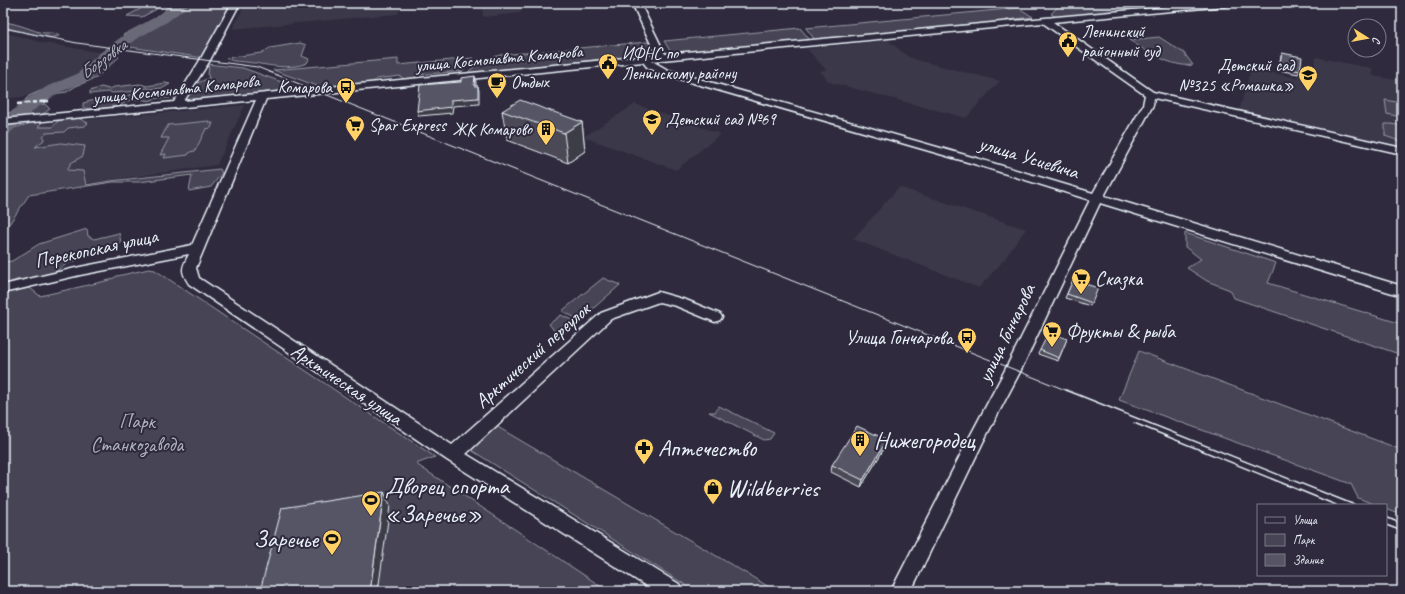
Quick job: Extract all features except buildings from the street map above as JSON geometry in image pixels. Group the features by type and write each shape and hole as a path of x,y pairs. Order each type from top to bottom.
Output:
{"street":[{"path":"177,105 204,62 236,3"},
{"path":"636,3 662,58"},
{"name":"улица Космонавта Комарова","path":"3,122 1045,20 1236,3"},
{"path":"1045,20 1150,94 1402,152"},
{"name":"улица Усиевича","path":"646,60 650,66 664,72 975,161 1402,291"},
{"name":"улица Гончарова","path":"901,591 975,442 1012,372 1096,199 1148,105 1150,94"},
{"name":"Арктическая улица","path":"262,97 189,268 190,275 194,281 453,455 672,591"},
{"name":"Перекопская улица","path":"3,289 80,271 197,248"},
{"name":"Арктический переулок","path":"453,455 606,316 658,297 681,303 715,317"}],"shaded area":[{"path":"246,3 402,3 397,14 232,29"},
{"path":"482,3 520,3 521,13 483,17"},
{"path":"3,32 44,43 103,53 85,72 75,78 50,87 39,95 3,99"},
{"path":"888,40 907,56 917,60 1000,81 966,118 829,82 820,71 826,70 807,49"},
{"name":"Детский сад №325 «Ромашка»","path":"1316,57 1365,66 1372,68 1373,76 1402,81 1402,149 1239,111 1251,68 1297,78 1298,75 1312,78"},
{"name":"Детский сад №69","path":"635,104 721,134 676,170 583,137"},
{"path":"245,105 217,165 3,195 3,156 28,125"},
{"path":"899,187 1026,229 1004,260 979,288 853,239"}],"green space":[{"path":"151,3 166,4 142,17 127,16"},
{"path":"170,3 178,3 173,6 174,9 124,37 123,35 149,22 165,11 166,8 170,7"},
{"path":"190,3 235,3 204,58 123,46 167,19"},
{"path":"1200,3 1056,17 1051,14 1060,4"},
{"path":"1019,8 1033,17 1006,20 1007,21 815,40 806,28"},
{"path":"3,22 41,33 58,34 59,36 50,38 3,27"},
{"path":"800,28 810,40 672,54 664,41"},
{"path":"1159,37 1184,53 1193,65 1177,64 1160,58 1129,40"},
{"path":"647,42 651,43 655,53 654,54 468,73 482,61 500,55"},
{"path":"300,43 306,45 302,56 309,59 307,63 299,65 284,67 233,61 226,58 261,53 270,48"},
{"path":"115,55 119,57 96,78 76,86 67,92 52,94 39,99 25,100 29,96 40,91 56,91 62,87 88,77 107,58"},
{"path":"473,58 472,62 463,71 417,75 415,78 404,79 400,76 376,79 374,82 320,87 273,70 398,59 398,65"},
{"path":"207,64 243,68 301,89 187,100 185,96 193,85 209,78 209,67 205,66"},
{"path":"165,83 170,84 163,88 147,88 138,91 90,94 90,91 101,87 109,89 140,84 147,86"},
{"path":"182,90 180,95 169,98 158,98 148,101 141,99 127,101 120,106 95,109 83,108 83,103 102,98 120,100 129,95 138,94 142,97"},
{"path":"1385,100 1402,103 1402,117 1387,114"},
{"path":"45,104 50,109 40,115 28,118 4,120 5,115 17,109"},
{"path":"76,117 88,123 85,126 68,128 64,132 46,133 43,136 44,140 35,147 61,143 85,146 83,156 71,163 67,170 83,171 86,185 220,169 222,173 211,187 189,191 192,175 139,182 113,182 29,195 3,233 3,130 37,122 42,122 38,127 53,127 60,120"},
{"path":"209,121 209,123 213,123 211,128 206,129 195,151 190,152 188,155 164,158 166,154 160,155 169,138 161,138 168,125"},
{"path":"1385,124 1402,126 1402,142 1385,136"},
{"path":"87,229 88,236 94,239 119,233 121,242 114,245 92,247 75,261 68,263 49,276 27,281 19,279 3,285 3,262 12,261 39,244"},
{"path":"1185,233 1276,263 1268,283 1402,324 1402,355 1234,298 1230,290 1207,281 1187,268 1201,259 1185,247"},
{"name":"Парк Станкозавода","path":"149,269 155,270 435,457 416,464 608,591 3,591 3,293 30,288 40,296 110,280 117,276"},
{"path":"603,278 620,285 580,320 562,311"},
{"path":"561,315 576,322 559,337 549,324"},
{"path":"1139,351 1402,450 1402,515 1387,509 1387,504 1373,504 1358,498 1351,484 1119,400"},
{"path":"719,406 774,433 770,439 764,440 709,412 715,412"},
{"path":"492,426 496,426 776,591 695,591 471,450 478,444 476,438"}],"waterway":[{"name":"Борзовка","path":"3,130 28,106 54,89 83,77 106,55 133,35 162,19 185,3"}],"tram line":[{"path":"3,28 77,43 257,67 1068,391"},
{"path":"1066,390 1352,504"},
{"path":"1134,423 1334,504"},
{"path":"1387,517 1402,524"},
{"path":"1387,525 1402,531"}],"railway":[{"path":"17,104 49,101 43,102"}],"place":[{"name":"Ленинский районный суд","path":"1068,58"},
{"name":"ИФНС по Ленинскому району","path":"608,80"},
{"name":"Детский сад №325 «Ромашка»","path":"1308,92"},
{"name":"Отдых","path":"497,99"},
{"name":"Комарова","path":"346,104"},
{"name":"Детский сад №69","path":"652,136"},
{"name":"Spar Express","path":"355,142"},
{"name":"ЖК Комарово","path":"546,146"},
{"name":"Сказка","path":"1081,295"},
{"name":"Фрукты & рыба","path":"1052,348"},
{"name":"Улица Гончарова","path":"967,354"},
{"name":"Нижегородец","path":"860,457"},
{"name":"Аптечество","path":"644,465"},
{"name":"Wildberries","path":"713,505"},
{"name":"Дворец спорта «Заречье»","path":"371,517"},
{"name":"Заречье","path":"332,556"}]}
